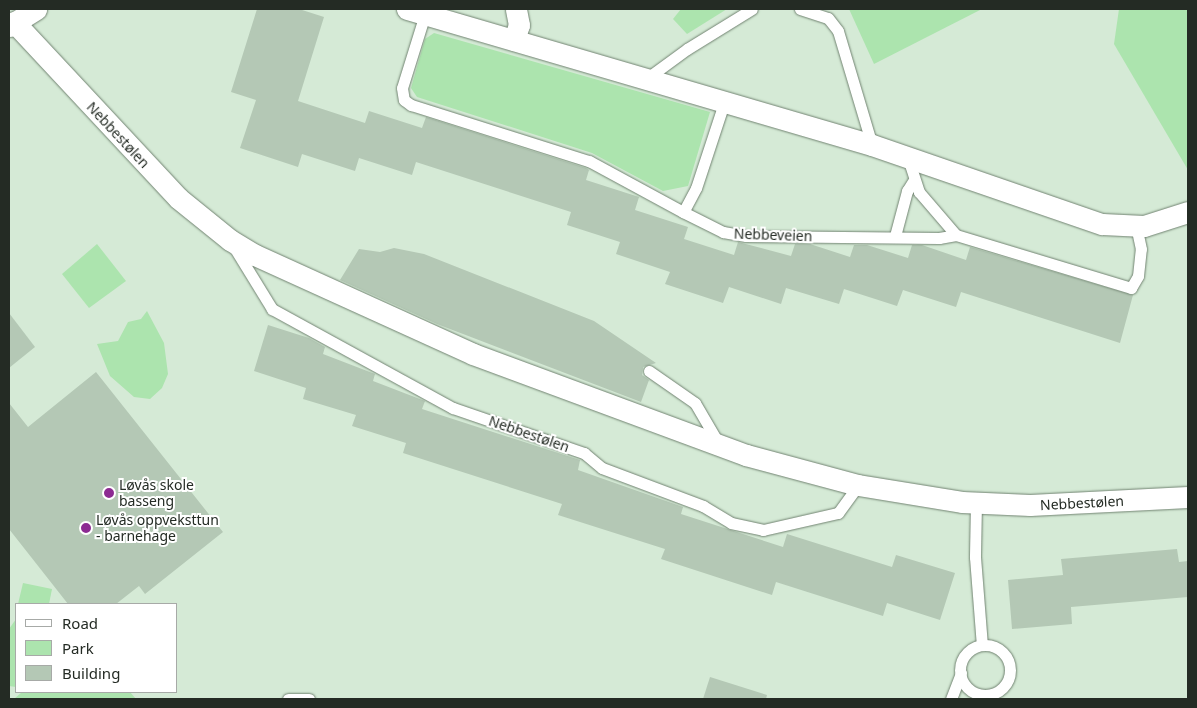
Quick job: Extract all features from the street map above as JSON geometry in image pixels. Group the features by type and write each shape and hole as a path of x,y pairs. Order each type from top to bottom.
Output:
{"street":[{"path":"11,24 36,9"},
{"path":"514,40 519,25 516,9"},
{"path":"416,11 645,80 872,145 908,159 1102,224 1136,226 1188,212"},
{"name":"Nebbestølen","path":"11,24 172,191 230,240 255,256 473,354 720,446 858,485 976,503 1030,505 1188,497"}],"lane":[{"path":"645,80 686,49 752,9"},
{"path":"800,9 827,13 838,31 872,145"},
{"name":"Nebbeveien","path":"416,11 402,88 404,100 411,105 589,161 711,228 746,236 895,236 939,238 956,235 1131,288 1138,276 1141,249 1136,226"},
{"path":"683,212 696,188 724,103"},
{"path":"908,159 914,180 956,235"},
{"path":"895,236 914,180"},
{"name":"Nebbestølen","path":"230,240 272,309 453,408 584,454 602,468 703,506 732,523 763,530 838,513 858,485"},
{"path":"649,371 695,404 720,446"},
{"path":"976,503 975,556 982,645"},
{"path":"951,699 968,652 982,645 990,645 1005,654 1010,670 1004,686 982,694 968,687 961,674"},
{"path":"288,699 309,699"}],"green space":[{"path":"681,9 727,9 687,34 673,19"},
{"path":"849,9 982,9 874,64"},
{"path":"1119,9 1188,9 1188,170 1114,44"},
{"path":"434,33 710,112 688,186 663,191 592,153 417,97 411,88 425,39"},
{"path":"97,244 126,281 89,308 62,274"},
{"path":"147,311 164,343 168,374 162,388 150,399 134,397 110,376 97,344 118,341 128,322 141,319"},
{"path":"23,583 52,589 49,603 18,603"},
{"path":"15,620 15,687 9,686 9,629"},
{"path":"21,693 131,693 136,699 14,699"}],"building":[{"path":"257,9 299,9 324,17 298,101 365,123 369,111 422,128 426,117 586,168 589,170 586,180 639,197 635,210 688,227 684,239 734,255 738,242 791,256 795,244 810,244 850,257 854,245 867,245 908,258 912,245 922,245 966,260 970,247 1133,295 1120,343 961,292 956,307 903,290 897,306 844,289 839,304 786,288 781,304 729,287 723,303 665,284 670,272 616,254 620,242 567,225 571,212 416,162 412,175 359,158 355,171 302,154 298,167 240,148 256,100 231,92"},
{"path":"394,248 424,254 594,321 656,363 643,367 642,375 649,380 641,402 437,324 340,280 359,249 380,252"},
{"path":"9,313 35,347 9,368"},
{"path":"268,325 309,338 325,347 323,354 375,374 373,381 425,401 422,409 580,460 578,470 683,507 681,514 783,547 787,534 892,567 896,555 955,573 940,620 887,603 883,616 776,582 772,595 661,559 665,549 558,515 562,504 403,453 406,443 352,426 356,415 303,399 306,388 254,371"},
{"path":"96,372 223,532 145,594 139,586 117,603 67,603 9,529 9,403 28,427"},
{"path":"1177,549 1179,562 1188,561 1188,597 1071,607 1072,624 1012,629 1008,580 1063,575 1061,559"},
{"path":"710,677 767,695 766,699 703,699"}],"place":[{"name":"Løvås skole basseng","path":"109,493"},
{"name":"Løvås oppveksttun - barnehage","path":"86,528"}]}
